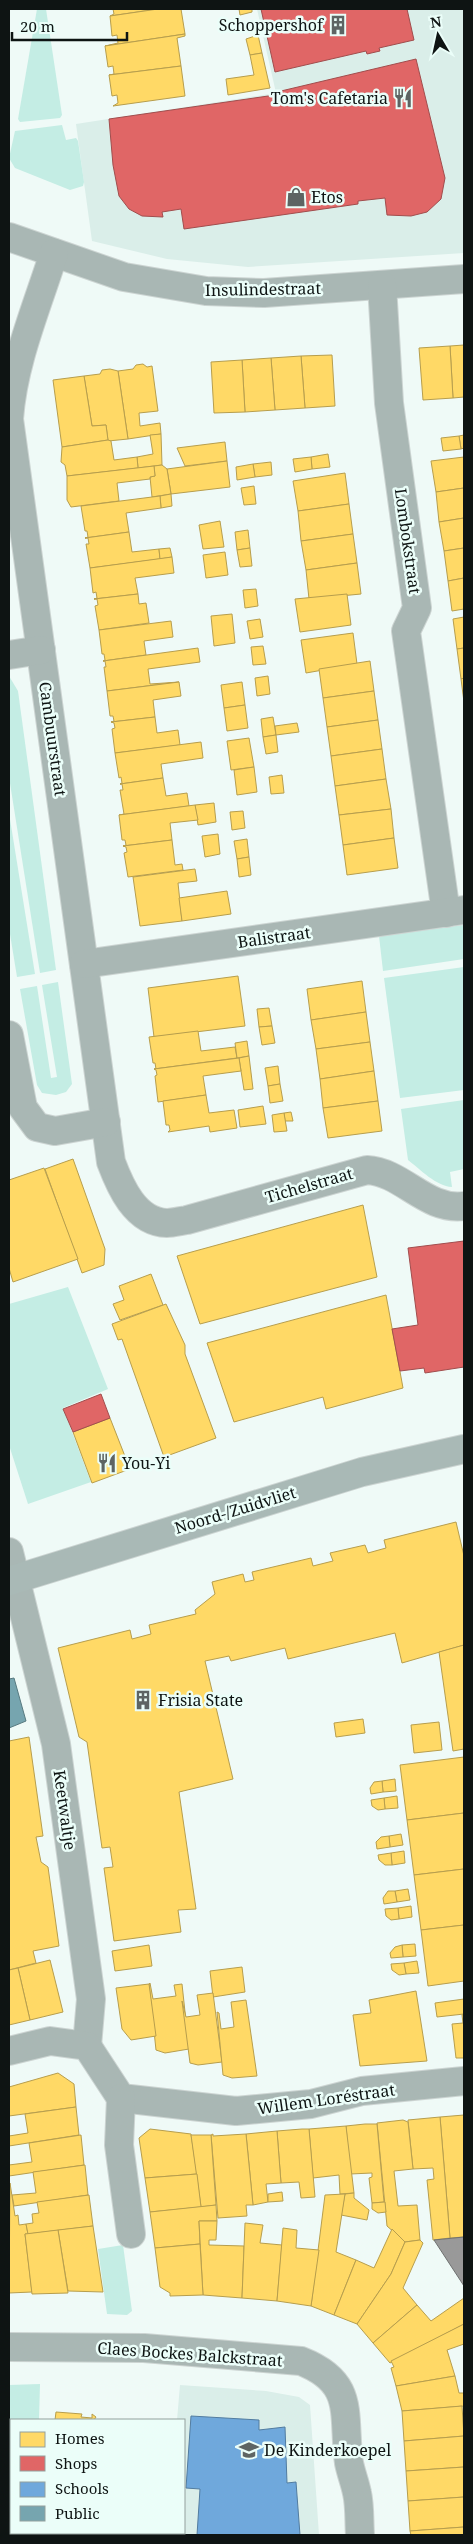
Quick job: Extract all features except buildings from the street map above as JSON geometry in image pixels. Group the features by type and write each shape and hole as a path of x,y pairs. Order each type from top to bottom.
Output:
{"main road":[{"name":"Noord-/Zuidvliet","path":"12,1580 362,1472 464,1449"}],"street":[{"name":"Insulindestraat","path":"9,237 124,277 206,292 264,292 464,279"},
{"name":"Cambuurstraat","path":"54,253 18,365 10,398 9,419 112,1162 121,1190 134,1206 149,1217"},
{"name":"Lombokstraat","path":"382,285 389,402 417,608 406,631 455,911"},
{"path":"9,655 40,650"},
{"name":"Balistraat","path":"84,964 455,911"},
{"path":"9,1035 23,1108 37,1127 55,1131 106,1122"},
{"name":"Tichelstraat","path":"149,1217 165,1223 187,1220 367,1170 379,1170 394,1176 421,1196 440,1204 464,1206"},
{"name":"Keetwaltje","path":"9,1552 12,1580 56,1744 91,1999 87,2046"},
{"path":"9,2051 50,2041 87,2046 121,2098 119,2145 130,2234"},
{"name":"Willem Loréstraat","path":"121,2098 236,2111 311,2104 362,2091 464,2081"},
{"name":"Claes Bockes Balckstraat","path":"9,2347 144,2348 301,2361 320,2369 332,2380 340,2392 346,2411 349,2464 358,2494 360,2535"}],"shaded area":[{"path":"257,9 464,9 464,253 248,267 167,259 92,241 76,124 276,93"},
{"name":"De Kinderkoepel","path":"180,2385 266,2391 299,2397 310,2405 319,2535 172,2535 185,2534 185,2419 177,2419"},
{"path":"10,2471 10,2534 38,2534 9,2535"}],"green space":[{"path":"37,9 46,9 62,115 60,118 20,122 18,119"},
{"path":"62,125 66,140 76,138 78,141 84,182 83,186 70,190 15,168 9,158 15,131"},
{"path":"9,676 18,691 56,970 40,973 9,777"},
{"path":"9,813 35,974 17,977 9,928"},
{"path":"464,925 464,959 383,971 379,936"},
{"path":"464,967 464,1090 400,1098 384,978"},
{"path":"58,982 72,1084 66,1092 56,1095 42,1093 37,1085 20,989 37,986 51,1078 57,1077 42,985"},
{"path":"464,1100 464,1169 450,1172 452,1187 446,1186 434,1181 408,1160 401,1109"},
{"path":"68,1287 108,1389 63,1408 91,1482 28,1504 9,1445 9,1304"},
{"path":"123,2245 132,2311 127,2315 107,2314 98,2249"},
{"path":"40,2384 39,2419 10,2419 10,2471 9,2471 9,2385"}],"place":[{"name":"Schoppershof","path":"338,25"},
{"name":"Tom's Cafetaria","path":"403,98"},
{"name":"Etos","path":"296,197"},
{"name":"You-Yi","path":"107,1463"},
{"name":"Frisia State","path":"143,1700"},
{"name":"De Kinderkoepel","path":"249,2450"}]}
